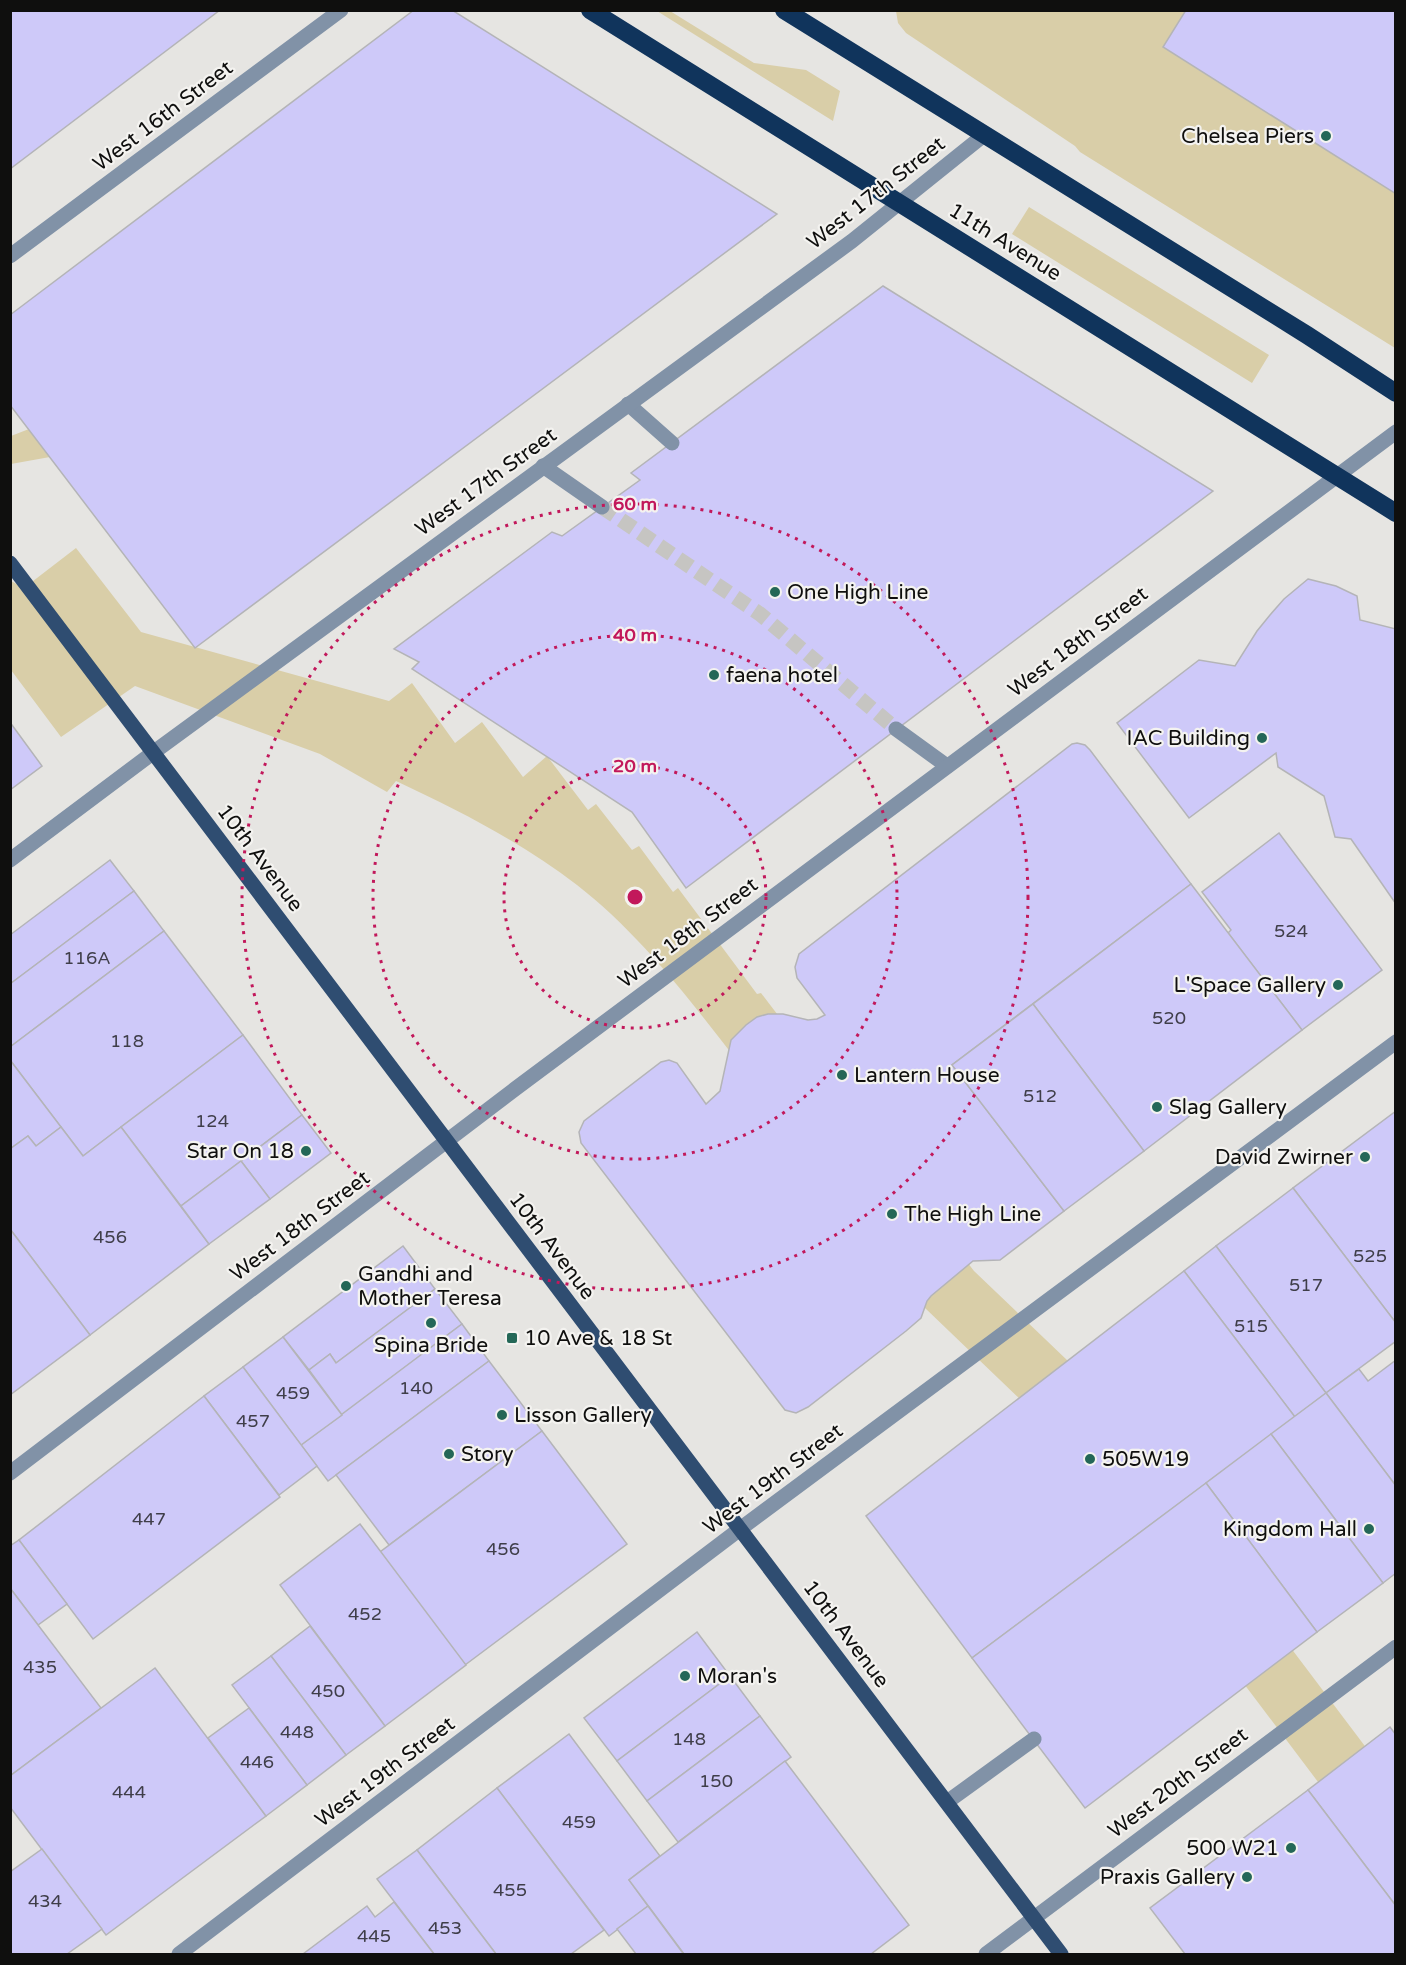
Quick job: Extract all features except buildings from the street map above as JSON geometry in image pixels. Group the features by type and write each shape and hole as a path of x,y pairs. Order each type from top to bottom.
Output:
{"highway":[{"name":"11th Avenue","path":"590,10 1395,513"},
{"path":"784,10 1307,335 1395,393"}],"main road":[{"name":"10th Avenue","path":"10,564 1061,1954"}],"street":[{"name":"West 16th Street","path":"10,256 341,10"},
{"name":"West 17th Street","path":"10,860 900,203 984,135"},
{"path":"628,404 672,443"},
{"name":"West 18th Street","path":"10,1473 447,1141 1395,432"},
{"path":"543,466 602,507"},
{"path":"896,729 947,766"},
{"name":"West 19th Street","path":"179,1954 740,1529 1395,1042"},
{"name":"West 20th Street","path":"986,1954 1395,1647"},
{"path":"947,1802 1034,1739"}],"shaded area":[{"path":"657,11 670,11 754,63 806,70 840,91 833,121"},
{"path":"896,11 1395,11 1395,348 1080,152 1075,146 906,33 898,23"},
{"path":"1029,207 1269,355 1252,383 1012,234"},
{"path":"29,429 50,457 11,464 11,436"},
{"name":"The High Line","path":"76,548 141,632 389,701 412,683 455,743 482,722 523,777 547,756 588,810 596,804 632,850 639,846 673,892 678,888 757,994 761,993 974,1271 1091,1383 1395,1786 1395,1884 1100,1493 1022,1401 925,1308 922,1310 762,1093 701,1015 643,946 600,904 556,869 512,841 396,781 387,792 320,754 135,686 61,737 11,670 11,581 24,588"}],"tunnel":[{"path":"602,507 760,614 896,729"}],"place":[{"name":"Chelsea Piers","path":"1326,136"},
{"name":"One High Line","path":"775,592"},
{"name":"faena hotel","path":"714,675"},
{"name":"IAC Building","path":"1262,738"},
{"name":"L'Space Gallery","path":"1338,985"},
{"name":"Lantern House","path":"842,1075"},
{"name":"Slag Gallery","path":"1157,1107"},
{"name":"Star On 18","path":"306,1151"},
{"name":"David Zwirner","path":"1365,1157"},
{"name":"The High Line","path":"892,1214"},
{"name":"Gandhi and Mother Teresa","path":"346,1286"},
{"name":"Spina Bride","path":"431,1323"},
{"name":"10 Ave & 18 St","path":"512,1338"},
{"name":"Lisson Gallery","path":"502,1415"},
{"name":"Story","path":"449,1454"},
{"name":"505W19","path":"1090,1459"},
{"name":"Kingdom Hall","path":"1369,1529"},
{"name":"Moran's","path":"685,1676"},
{"name":"500 W21","path":"1291,1848"},
{"name":"Praxis Gallery","path":"1247,1877"}]}
